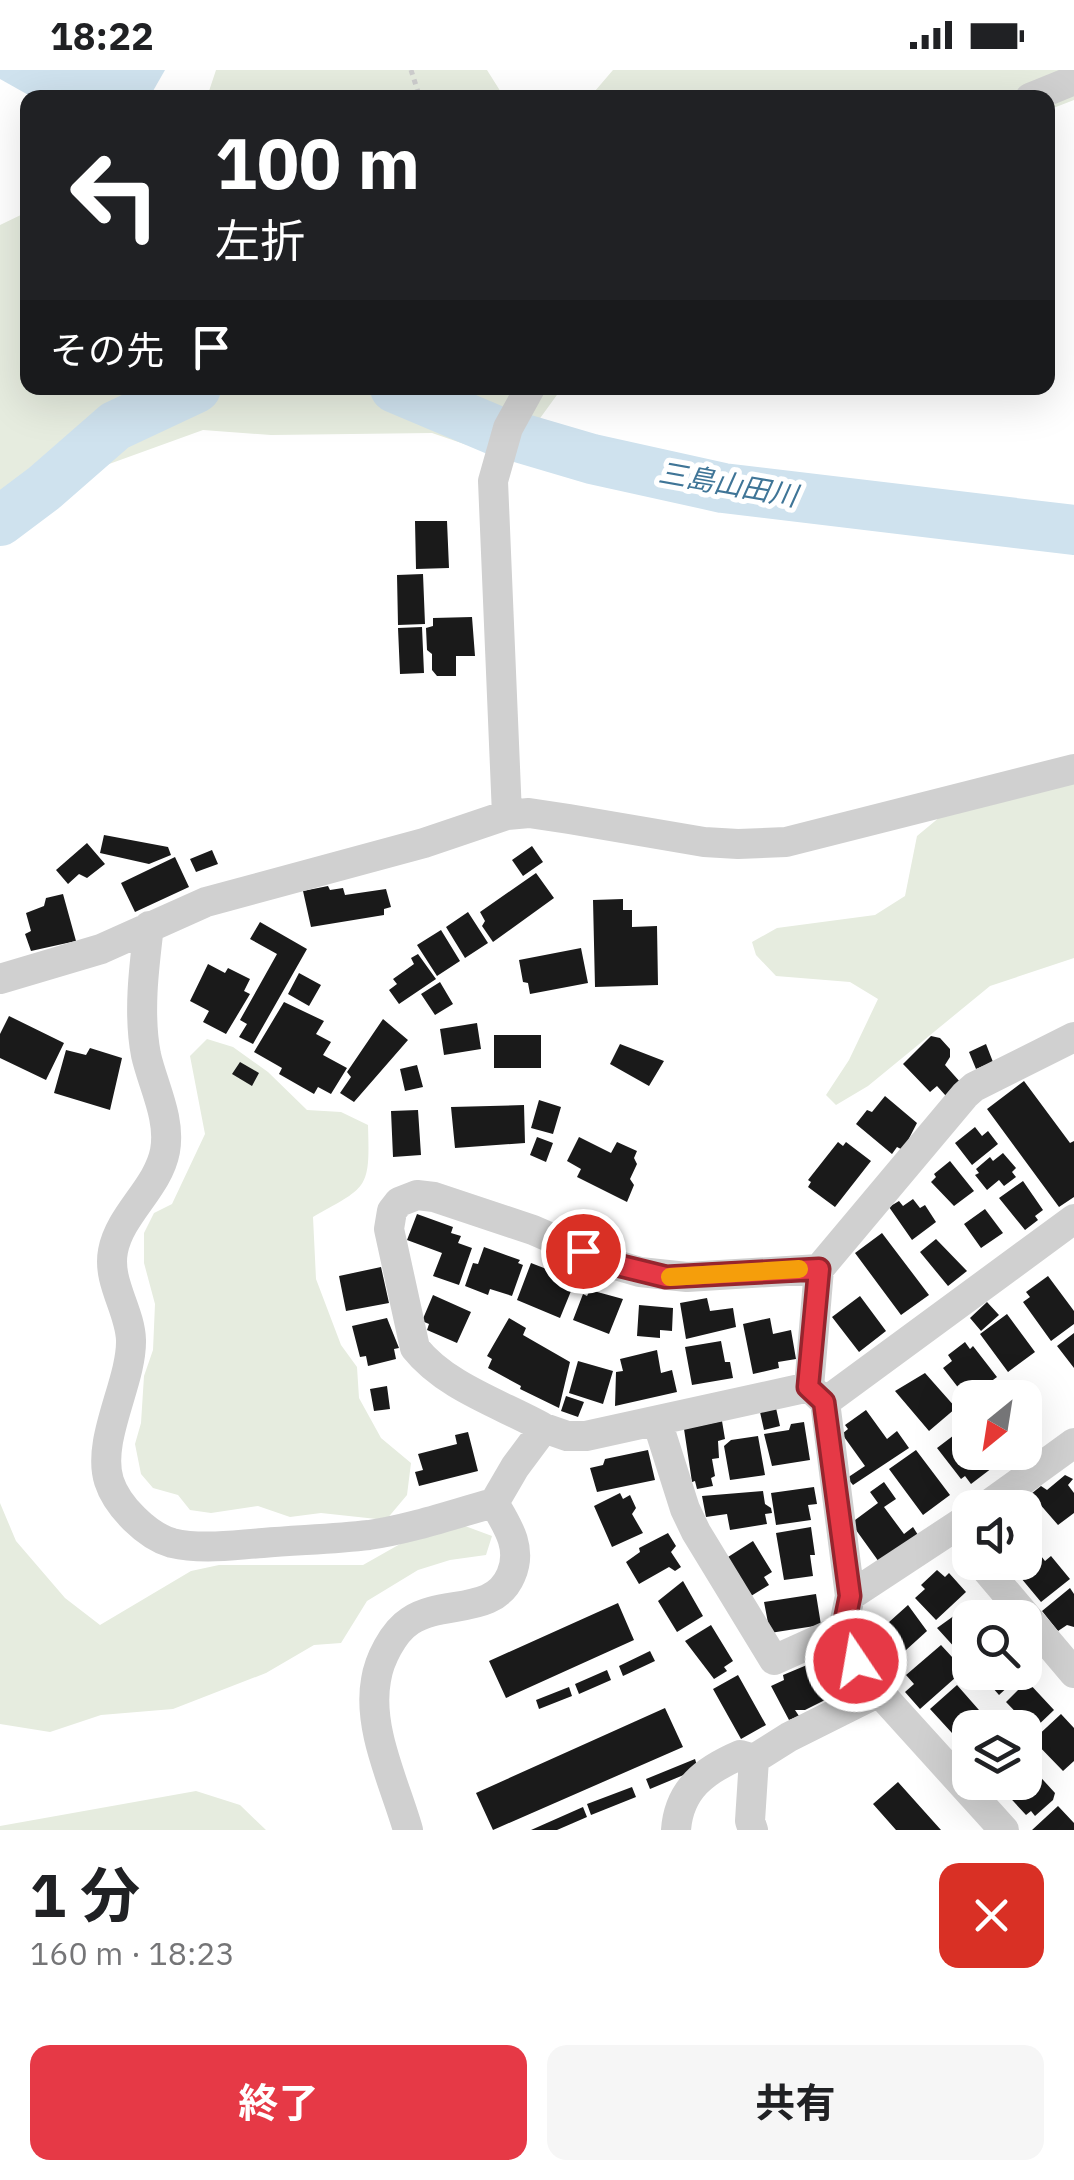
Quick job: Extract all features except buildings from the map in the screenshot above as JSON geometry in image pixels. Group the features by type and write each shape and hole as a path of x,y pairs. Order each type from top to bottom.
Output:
{"street":[{"path":"1050,90 1074,80"},
{"path":"507,815 493,482 508,428 525,395"},
{"path":"0,978 101,949 206,902 424,843 507,815 570,819 704,842 786,842 1074,769"},
{"path":"149,926 143,997 146,1054 166,1130 165,1153 117,1238 112,1255 114,1280 131,1339 107,1467 109,1483 124,1509 169,1542 208,1547 372,1534 494,1503 544,1428"},
{"path":"1004,1830 879,1692 856,1661 843,1630 850,1596 816,1394 819,1269 965,1095 1074,1037"},
{"path":"819,1269 666,1277 609,1263 533,1230 417,1195 399,1202 392,1211 389,1229 415,1348 426,1362 448,1378 544,1428 567,1436 586,1436 816,1394 1074,1218"},
{"path":"656,1421 696,1532 774,1660 843,1630"},
{"path":"1009,1490 1074,1444"},
{"path":"408,1830 376,1721 376,1680 392,1639 410,1620 488,1600 502,1590 512,1574 515,1547 494,1503"},
{"path":"850,1596 952,1540"},
{"path":"995,1580 1074,1673"},
{"path":"676,1830 683,1797 698,1781 740,1754 754,1758 879,1692"},
{"path":"754,1758 750,1821 754,1830"}],"shaded area":[{"path":"216,70 487,70 500,90 209,90"},
{"path":"613,70 1074,70 1074,100 1055,107 1055,90 596,90"},
{"path":"20,215 20,395 557,395 538,421 499,417 467,445 432,433 271,435 203,430 87,472 46,510 0,530 0,225"},
{"path":"1074,772 1074,958 990,986 868,1086 836,1105 826,1095 849,1060 878,999 850,982 776,976 756,955 752,942 777,928 875,915 905,896 917,836 964,797"},
{"path":"207,1039 233,1047 268,1072 307,1110 341,1112 368,1125 368,1162 362,1184 313,1217 316,1279 341,1345 357,1367 359,1398 381,1438 411,1463 407,1495 386,1520 321,1513 290,1517 258,1506 211,1513 190,1510 178,1495 153,1488 141,1474 135,1444 141,1423 144,1376 153,1350 155,1304 144,1263 144,1233 154,1213 172,1204 205,1134 190,1056"},
{"path":"0,1503 16,1541 65,1598 100,1625 191,1571 219,1565 363,1565 416,1535 465,1526 492,1536 486,1555 418,1570 367,1601 341,1643 314,1645 266,1673 173,1709 101,1715 50,1732 0,1724"},
{"path":"196,1791 240,1805 266,1830 0,1830 0,1826"}],"water":[{"path":"0,70 165,70 154,90 20,90 0,79"}],"waterway":[{"name":"三島山田川","path":"0,521 115,426 181,395"},
{"name":"三島山田川","path":"412,395 497,431 592,459 723,488 1074,530"}],"slow traffic":[{"path":"670,1277 799,1269"}],"route":[{"path":"583,1251 609,1263 666,1277 819,1269 808,1387 824,1402 850,1596 843,1630 856,1661"}]}
